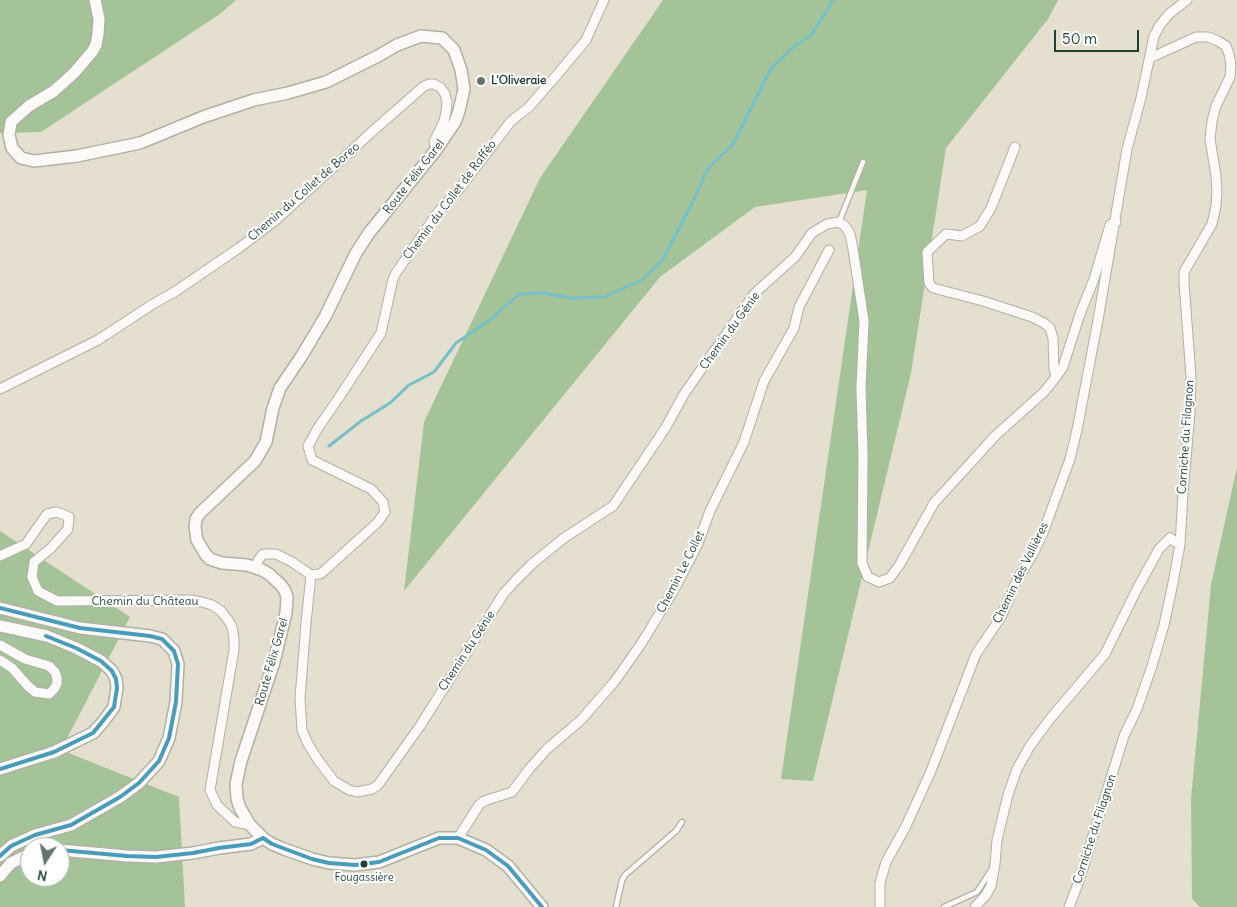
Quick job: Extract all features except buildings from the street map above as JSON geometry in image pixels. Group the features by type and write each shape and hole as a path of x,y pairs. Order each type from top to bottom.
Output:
{"street":[{"name":"Route Félix Garel","path":"96,0 99,19 98,34 96,45 92,52 74,73 54,90 29,106 11,122 9,135 12,148 22,158 34,161 77,156 140,143 203,117 254,100 326,82 397,45 421,36 442,38 454,50 461,70 464,89 455,122 436,150 369,233 356,253 325,317 280,388 276,397 266,442 258,455 200,513 196,519 195,527 197,540 210,559 222,563 255,567 269,574 285,591 287,606 274,662 237,777 237,799 250,825 263,838 284,849 329,863 355,865 378,862 439,838 458,838"},
{"name":"Chemin du Collet de Rafféo","path":"311,575 320,574 324,571 378,522 385,512 383,502 372,489 312,460 308,446 381,333 396,273 438,212 460,188 511,121 528,108 586,40 604,0"},
{"name":"Chemin des Vallières","path":"880,907 880,883 886,862 906,826 931,771 976,654 1001,617 1017,580 1043,533 1070,459 1095,339 1127,149 1141,98 1154,36 1169,14 1187,0"},
{"name":"Corniche du Filagnon","path":"1069,907 1079,881 1124,736 1137,709 1152,666 1164,625 1173,582 1180,545 1182,493 1190,413 1191,376 1184,272 1212,224 1217,192 1210,139 1212,121 1216,106 1230,76 1231,65 1226,46 1208,38 1196,37 1150,58"},
{"name":"Chemin du Collet de Boreo","path":"0,389 98,340 176,291 239,248 276,220 375,129 423,87 429,84 434,84 440,88 445,94 447,102 444,121 434,142 436,150"},
{"path":"1015,146 991,208 980,226 962,236 946,234 927,252 929,283 933,288 983,301 1044,322 1050,328 1053,338 1056,378"},
{"name":"Chemin du Génie","path":"311,575 300,698 302,730 318,760 334,781 349,790 365,791 378,786 420,726 504,593 534,563 564,538 613,506 666,427 684,394 756,293 795,257 812,233 827,224 839,222"},
{"path":"839,222 845,226 850,234 864,321 860,388 863,456 862,563 868,577 879,582 890,578 900,564 934,503 996,436 1044,392 1056,378 1063,367 1080,314 1094,279 1110,225 1116,222"},
{"name":"Chemin Le Collet","path":"458,838 479,805 484,801 512,792 547,749 581,720 615,681 641,644 674,590 697,546 710,511 744,442 764,381 794,328 799,307 829,250"},
{"name":"Chemin du Château","path":"0,556 26,544 47,514 57,512 69,517 68,529 51,548 34,562 32,578 38,591 57,601 191,600 212,605 221,611 232,627 234,650 210,790 217,805 235,822 250,825"},
{"path":"974,907 986,895 991,886 997,840 1008,795 1017,769 1030,746 1050,719 1105,654 1159,549 1170,538 1180,545"},
{"path":"255,567 263,554 276,554 311,575"},
{"path":"0,608 71,626 162,639 174,651 178,664 176,702 168,738 159,761 139,782 120,797 71,824 35,835 10,846 0,856"},
{"path":"0,626 47,636 76,648 100,661 112,671 116,679 117,688 114,707 93,733 54,752 0,769"},
{"path":"0,645 25,658 48,666 55,672 57,684 49,694 35,692 12,668 0,660"},
{"path":"70,851 156,857 250,844 263,838"},
{"path":"458,838 486,850 508,866 542,907"},
{"path":"0,876 10,863 20,858"}],"lane":[{"path":"839,222 863,162"},
{"path":"616,907 624,875 676,831 682,822"},
{"path":"944,907 977,892 995,864"}],"green space":[{"path":"0,0 236,0 220,14 41,132 0,133"},
{"path":"663,0 1058,0 1048,19 946,148 911,373 813,781 781,779 867,190 755,207 660,277 404,591 424,422 540,178"},
{"path":"1237,467 1237,907 1200,907 1192,899 1191,799 1211,585"},
{"path":"0,531 130,617 61,750 179,797 185,907 0,907"}],"waterway":[{"path":"329,446 361,421 390,403 409,385 434,372 456,343 490,320 519,294 542,293 572,298 604,297 640,281 662,261 708,168 733,144 771,68 795,46 812,34 833,0"}],"transit line":[{"path":"0,608 80,628 162,639 174,651 178,664 176,702 169,738 159,761 139,783 120,797 71,825 35,835 11,846 0,856"},
{"path":"0,769 54,752 93,733 114,707 117,688 116,679 112,671 101,661 46,636"},
{"path":"70,851 156,857 251,844 263,838 272,844 312,859 329,863 355,865 379,862 439,838 458,838 486,850 508,866 542,907"}],"place":[{"name":"L'Oliveraie","path":"481,81"},
{"name":"Fougassière","path":"364,864"}]}
